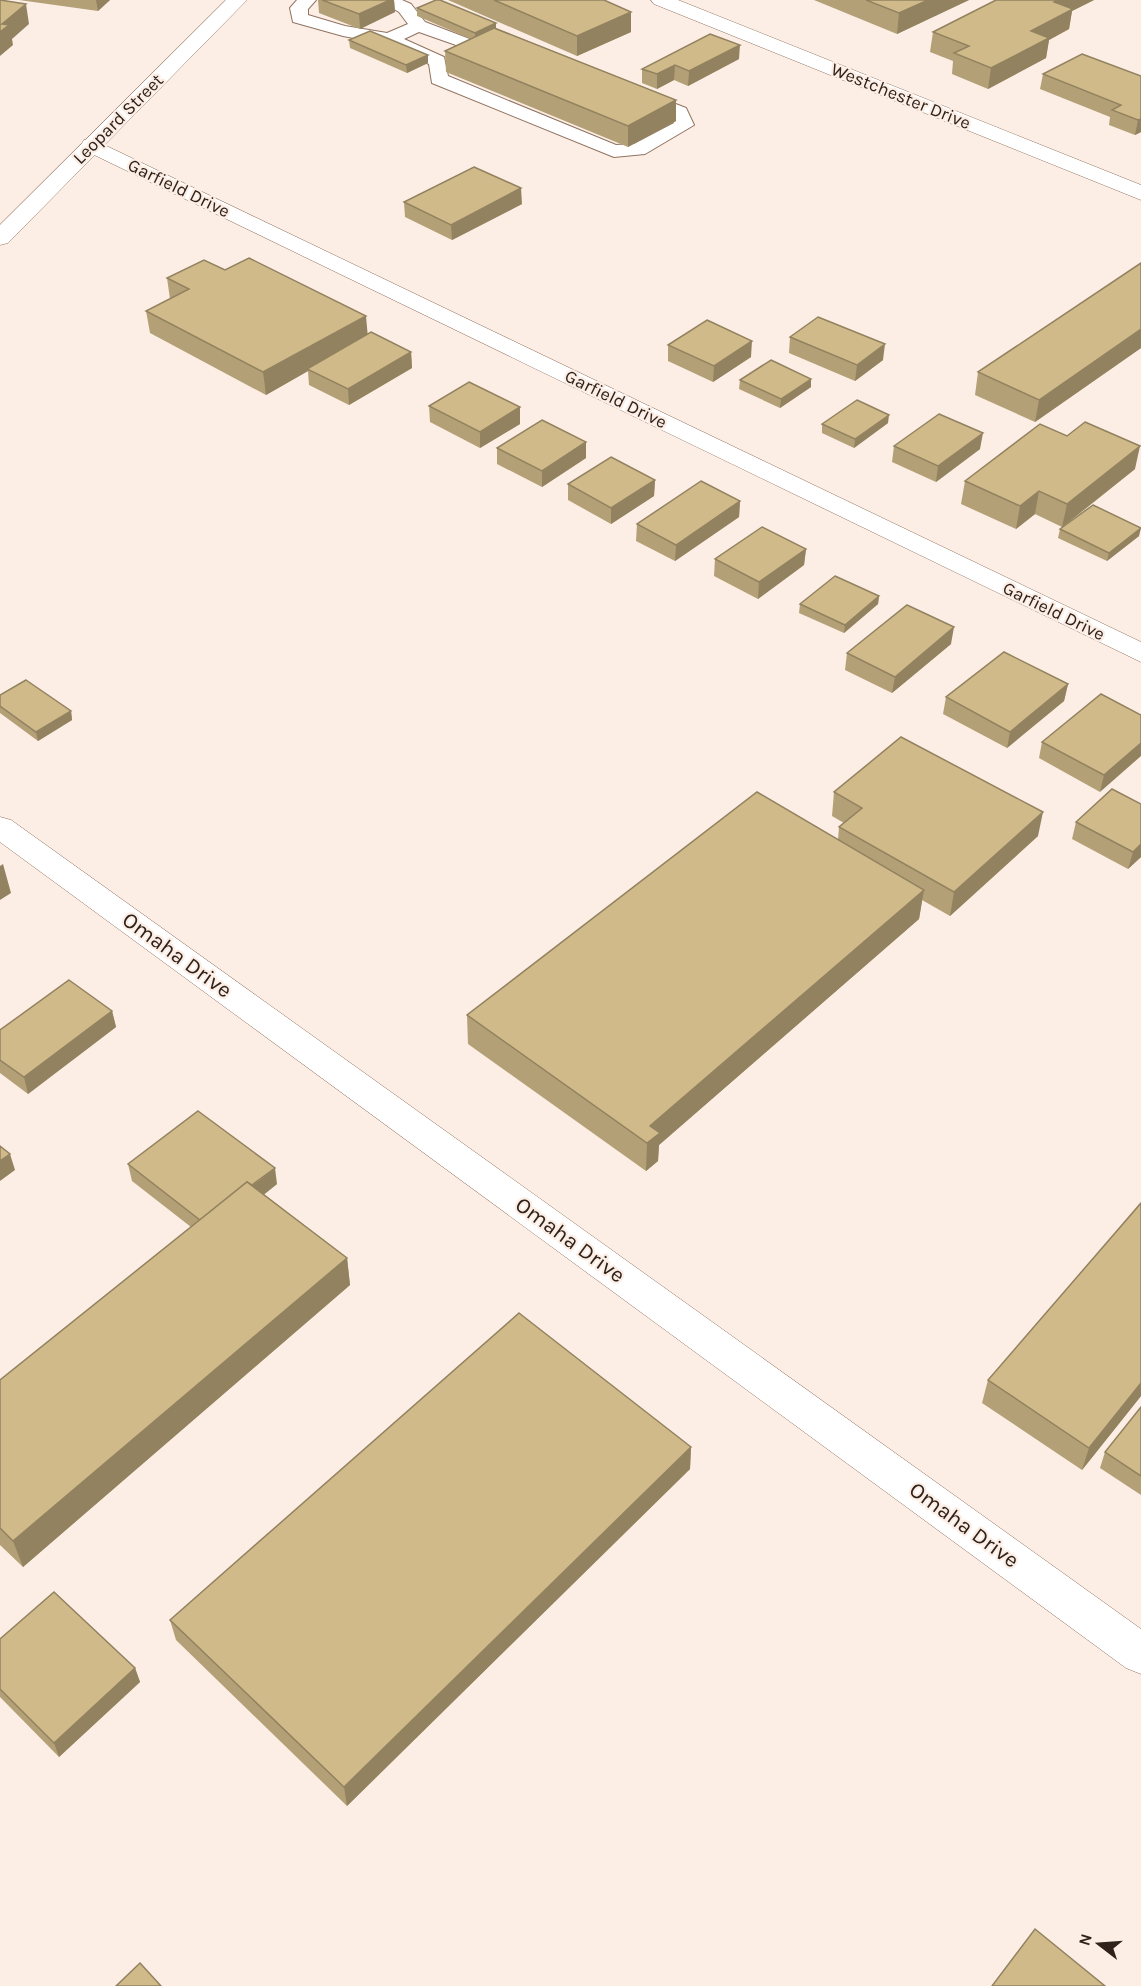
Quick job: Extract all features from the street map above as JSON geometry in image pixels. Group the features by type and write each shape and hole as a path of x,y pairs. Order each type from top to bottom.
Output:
{"street":[{"name":"Leopard Street","path":"0,238 237,0"},
{"name":"Westchester Drive","path":"661,0 1141,193"},
{"name":"Garfield Drive","path":"92,145 1141,653"},
{"name":"Omaha Drive","path":"0,827 1141,1654"}],"lane":[{"path":"307,0 299,8 298,18 343,31 389,39 438,61 439,79 614,151 638,150 684,124 679,112 616,87"},
{"path":"387,0 405,8 419,26 473,46 511,45 521,49"},
{"path":"389,39 419,26"}],"building":[{"path":"0,0 26,4 2,24 9,25 0,32"},
{"path":"322,0 390,0 359,14"},
{"path":"436,0 496,23 475,33 417,8"},
{"path":"494,0 604,0 631,12 577,36"},
{"path":"866,0 928,0 899,13"},
{"path":"996,0 1058,0 1054,2 1073,9 1031,31 1049,38 991,68 954,53 969,46 933,32"},
{"path":"494,28 676,100 628,126 445,51"},
{"path":"370,31 428,55 406,65 349,40"},
{"path":"710,34 740,45 689,71 675,65 657,74 642,69"},
{"path":"1082,54 1141,76 1141,119 1138,120 1112,110 1121,105 1043,74"},
{"path":"474,167 521,188 451,225 404,202"},
{"path":"249,258 366,316 263,372 146,311 189,289 167,278 204,260 225,270"},
{"path":"1141,263 1141,329 1039,400 978,372"},
{"path":"818,317 885,344 857,365 790,337"},
{"path":"707,320 752,341 714,366 668,345"},
{"path":"371,332 411,352 348,389 307,369"},
{"path":"771,360 811,379 781,399 740,380"},
{"path":"469,382 520,407 480,432 429,406"},
{"path":"857,400 889,415 855,439 822,424"},
{"path":"939,414 983,433 938,466 894,446"},
{"path":"542,420 586,442 542,471 497,448"},
{"path":"1085,422 1140,446 1067,504 1039,491 1020,506 965,481 1040,424 1067,436"},
{"path":"611,457 655,480 611,508 568,484"},
{"path":"701,481 740,501 676,545 637,524"},
{"path":"1093,505 1141,528 1109,553 1060,529"},
{"path":"762,527 806,549 759,582 715,559"},
{"path":"835,576 879,596 845,625 800,604"},
{"path":"907,605 954,627 895,677 847,653"},
{"path":"1004,652 1068,684 1010,732 946,697"},
{"path":"26,680 71,711 36,732 0,706 0,695"},
{"path":"1101,694 1141,715 1141,743 1104,775 1042,742"},
{"path":"901,737 1043,812 954,892 839,827 862,808 834,792"},
{"path":"1112,789 1141,804 1141,844 1133,852 1076,822"},
{"path":"757,792 924,890 650,1126 660,1133 647,1143 467,1015"},
{"path":"69,980 112,1011 24,1077 0,1060 0,1030"},
{"path":"198,1111 275,1168 252,1185 247,1182 200,1220 128,1164"},
{"path":"0,1146 10,1154 0,1161"},
{"path":"247,1182 347,1258 13,1541 0,1528 0,1380"},
{"path":"1141,1203 1141,1383 1089,1448 988,1380"},
{"path":"519,1313 691,1447 344,1787 170,1620"},
{"path":"1141,1407 1141,1476 1105,1452"},
{"path":"54,1592 135,1668 54,1743 0,1689 0,1639"},
{"path":"1035,1929 1105,1986 992,1986"},
{"path":"140,1963 161,1986 116,1986"}]}
